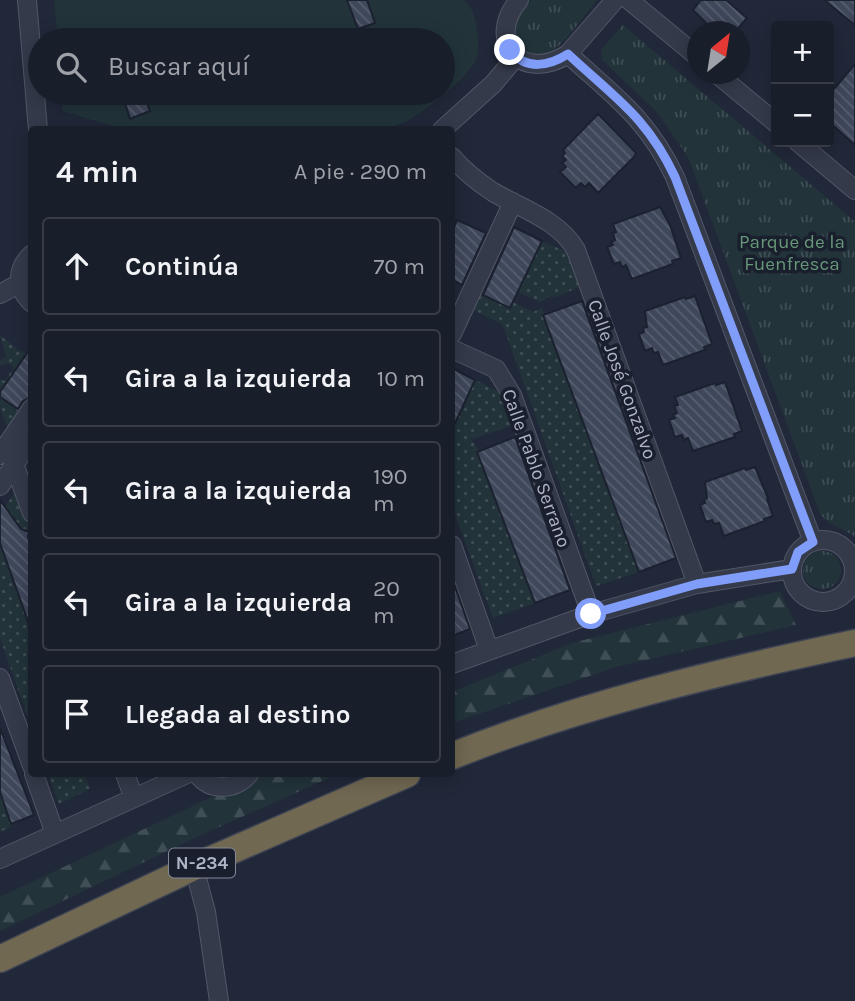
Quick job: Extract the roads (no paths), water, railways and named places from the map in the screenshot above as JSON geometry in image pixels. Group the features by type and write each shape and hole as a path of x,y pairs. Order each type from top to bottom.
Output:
{"highway":[{"path":"455,755 537,725 674,683 855,643"},
{"name":"N-234","path":"0,959 194,867 400,777"}],"street":[{"path":"27,0 29,28"},
{"path":"512,2 506,26 508,45 516,57 542,66 568,54 615,0"},
{"path":"629,0 687,48"},
{"path":"568,54 630,108 666,157 813,542"},
{"path":"446,126 493,84 516,57"},
{"path":"729,84 771,119"},
{"path":"36,105 38,126"},
{"path":"804,147 855,190"},
{"name":"Calle José Gonzalvo","path":"455,160 476,179 553,225 571,240 697,584"},
{"path":"455,328 513,202"},
{"path":"28,258 23,263 20,284 28,299"},
{"path":"0,294 20,284"},
{"name":"Calle Pablo Serrano","path":"455,350 496,369 512,394 591,614"},
{"path":"0,486 7,454 28,415"},
{"path":"0,423 7,454 28,504"},
{"path":"7,454 28,441"},
{"path":"822,540 840,546 852,561 854,570 849,589 841,596 822,603 812,601 796,588 792,569 798,552 813,542 822,540"},
{"path":"455,554 489,650"},
{"path":"455,663 591,614 697,584 792,569"},
{"path":"0,678 28,755"},
{"path":"35,777 55,834"},
{"path":"126,777 134,798"},
{"path":"0,859 180,777"},
{"path":"201,777 210,785 220,788 240,783 246,777"},
{"path":"194,867 206,912 219,1001"}],"park label":[{"name":"Parque de la Fuenfresca","path":"792,252"}]}
